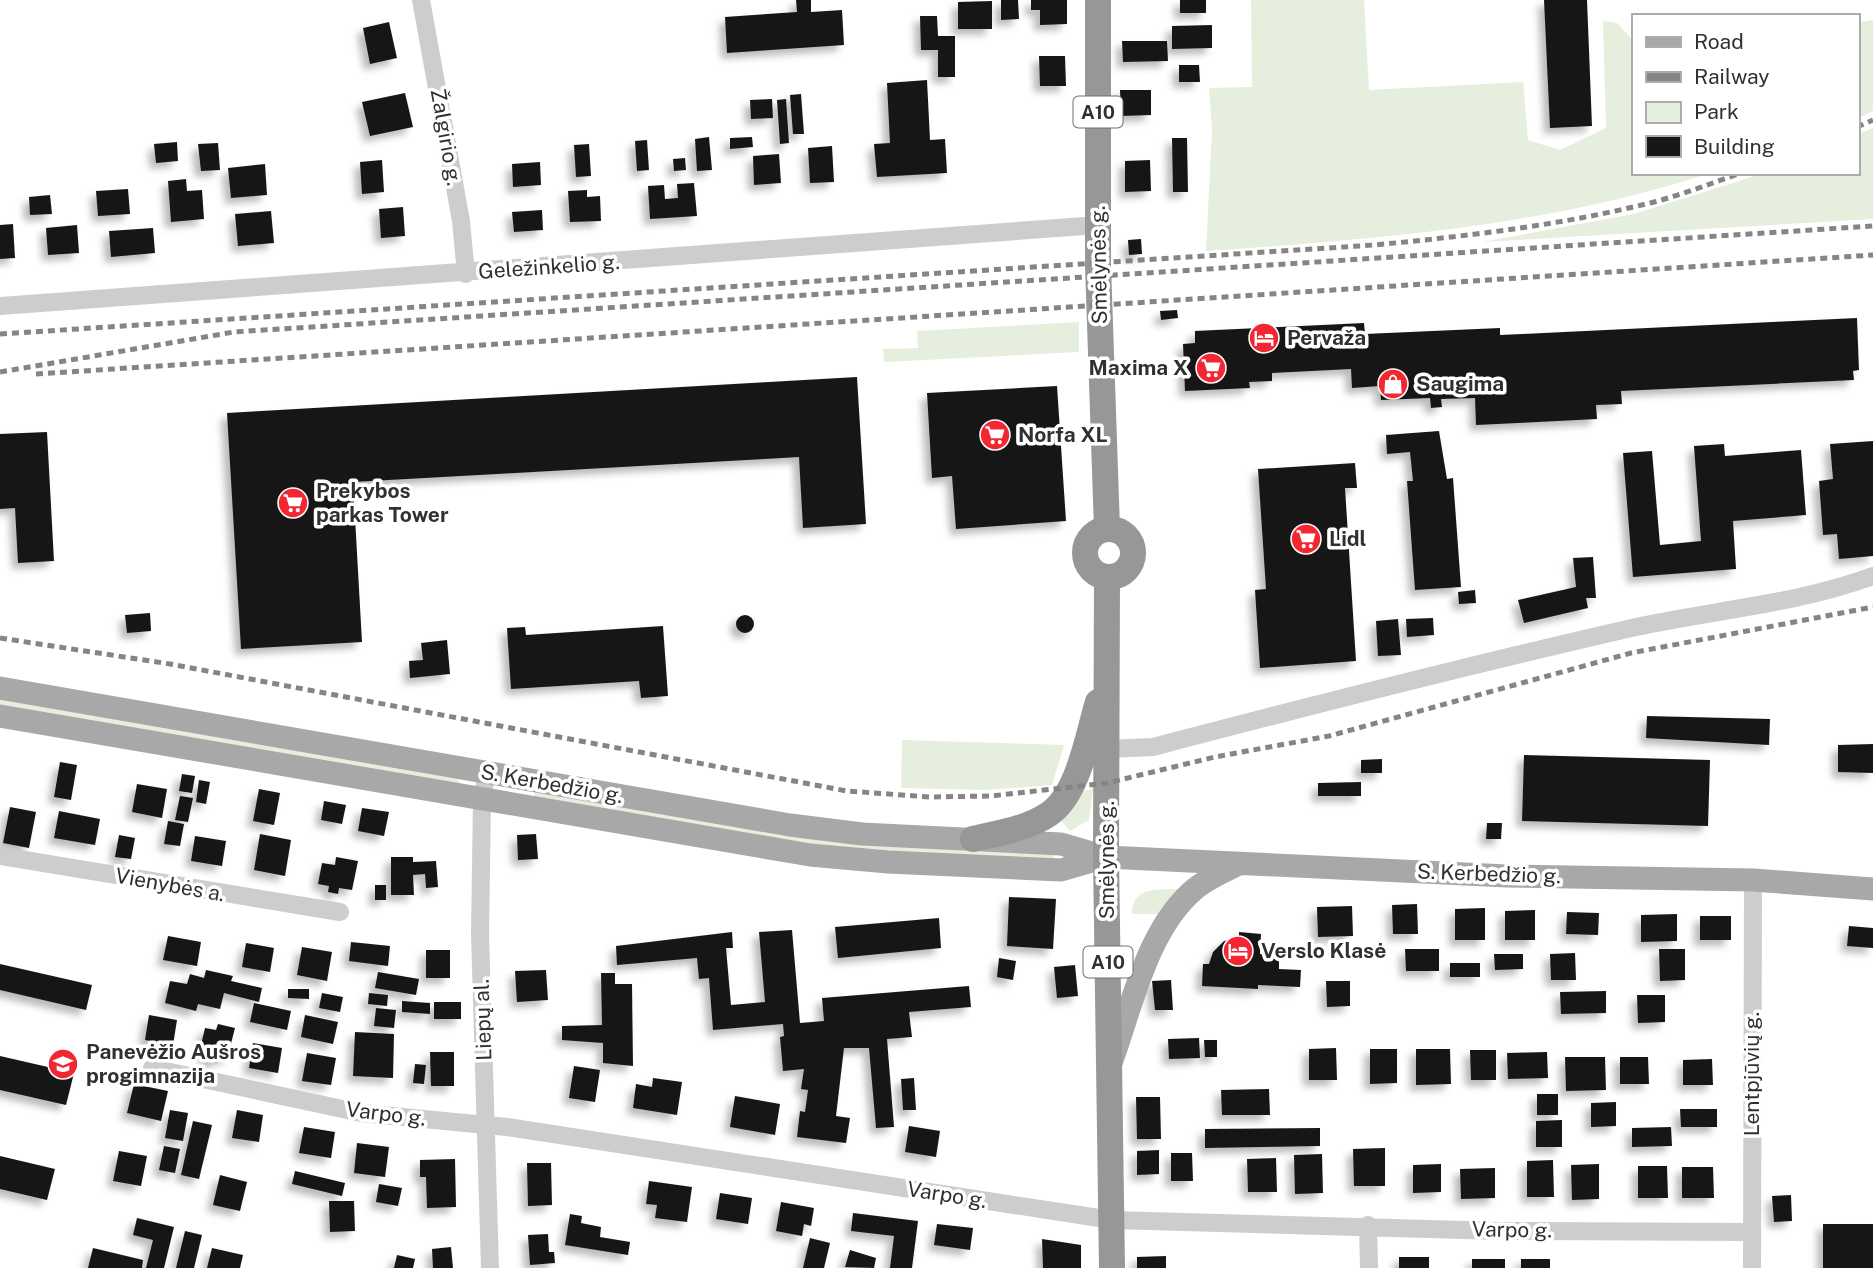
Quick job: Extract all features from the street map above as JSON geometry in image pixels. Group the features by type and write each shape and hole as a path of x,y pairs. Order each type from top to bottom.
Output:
{"highway":[{"name":"Smėlynės g.","path":"1098,0 1098,225 1107,529 1127,537 1133,550 1127,570 1107,578 1106,857 1112,1268"},
{"path":"973,839 1024,826 1057,808 1079,769 1105,681"}],"main road":[{"name":"S. Kerbedžio g.","path":"0,688 789,825 862,834 1061,844 1106,857 1507,876 1753,880 1873,889"},
{"name":"S. Kerbedžio g.","path":"0,716 810,855 888,862 1061,870 1106,857"},
{"path":"1110,1068 1146,968 1173,916 1195,889 1242,863"}],"street":[{"name":"Žalgirio g.","path":"421,0 461,221 466,274"},
{"name":"Geležinkelio g.","path":"0,306 466,274 1098,225"},
{"path":"1107,749 1153,747 1499,658 1696,614 1839,589 1873,576"},
{"name":"Liepų al.","path":"487,773 482,798 480,935 490,1268"},
{"name":"Vienybės a.","path":"0,856 340,912"},
{"name":"Lentpjūvių g.","path":"1752,1268 1753,880"},
{"name":"Varpo g.","path":"152,1068 361,1113 487,1124 1112,1220 1368,1225 1499,1231 1751,1232"},
{"path":"1368,1225 1368,1268"}],"green space":[{"path":"1251,0 1364,0 1369,90 1523,82 1528,140 1560,150 1606,128 1603,21 1617,23 1632,39 1632,175 1703,175 1586,206 1460,228 1206,251 1212,130 1209,88 1252,87"},
{"path":"1873,20 1873,111 1859,118 1859,23"},
{"path":"1873,128 1873,219 1482,242 1634,214 1758,175 1859,175 1859,134"},
{"path":"1079,322 1079,352 884,362 883,349 918,348 917,331"},
{"path":"0,699 457,779 460,783 459,785 0,706"},
{"path":"902,740 1064,745 1052,785 985,790 901,788"},
{"path":"1093,789 1089,820 1070,831 1058,817 1077,792"},
{"path":"535,791 1054,853 1054,860 975,858 794,843 533,800"},
{"path":"1182,889 1163,914 1132,914 1133,905 1142,894 1157,890"}],"building":[{"path":"796,0 811,0 811,12 842,10 844,45 727,53 725,17 797,12"},
{"path":"1001,0 1018,0 1019,19 1001,20"},
{"path":"1031,0 1067,0 1067,24 1040,25 1040,10 1031,10"},
{"path":"1180,0 1206,0 1206,13 1180,13"},
{"path":"1544,0 1587,0 1592,126 1550,128"},
{"path":"992,1 992,29 958,29 958,2"},
{"path":"920,16 937,16 938,36 955,36 955,77 938,77 938,50 921,50"},
{"path":"389,22 397,58 370,64 363,28"},
{"path":"1212,25 1212,48 1172,49 1172,26"},
{"path":"1122,41 1167,41 1168,61 1123,62"},
{"path":"1039,56 1065,56 1066,86 1040,86"},
{"path":"1179,65 1199,65 1200,82 1179,82"},
{"path":"927,80 930,140 945,139 947,173 877,177 874,144 890,143 887,83"},
{"path":"1120,90 1151,90 1151,115 1121,116"},
{"path":"405,93 413,127 370,136 362,102"},
{"path":"801,94 804,134 793,134 790,95"},
{"path":"772,99 773,118 751,119 750,100"},
{"path":"786,99 789,143 780,144 777,100"},
{"path":"709,137 712,170 697,171 695,139"},
{"path":"752,137 753,147 730,149 730,138"},
{"path":"1172,138 1187,138 1188,192 1173,192"},
{"path":"647,140 649,170 637,171 635,141"},
{"path":"177,142 178,161 156,163 154,144"},
{"path":"218,143 220,170 201,171 198,144"},
{"path":"589,144 591,176 576,177 574,145"},
{"path":"832,146 834,182 810,183 808,148"},
{"path":"779,154 781,183 754,185 753,156"},
{"path":"685,158 686,170 674,171 673,159"},
{"path":"382,160 384,192 362,194 360,162"},
{"path":"1150,160 1151,191 1125,192 1125,161"},
{"path":"540,162 541,185 513,187 512,164"},
{"path":"265,164 267,195 231,198 228,168"},
{"path":"186,179 187,191 202,190 204,219 171,222 168,181"},
{"path":"694,183 697,216 650,219 648,186 664,185 665,199 678,198 677,184"},
{"path":"128,189 130,214 98,216 96,191"},
{"path":"587,190 587,197 600,196 601,221 570,222 568,191"},
{"path":"50,195 52,214 30,215 29,197"},
{"path":"403,207 405,236 381,238 379,209"},
{"path":"542,210 543,230 514,232 512,212"},
{"path":"271,211 274,243 238,246 235,214"},
{"path":"13,224 15,258 0,259 0,225"},
{"path":"77,225 79,253 48,255 46,228"},
{"path":"153,228 155,253 111,257 109,231"},
{"path":"1141,239 1142,254 1129,255 1128,240"},
{"path":"1177,310 1178,318 1161,320 1160,311"},
{"path":"1857,318 1859,370 1853,371 1854,380 1621,391 1622,404 1596,405 1597,419 1476,425 1475,398 1441,399 1442,407 1431,408 1430,398 1381,400 1380,386 1352,388 1351,369 1272,373 1272,381 1249,382 1250,388 1185,391 1183,344 1195,343 1195,331 1364,323 1365,334 1500,328 1500,335"},
{"name":"Prekybos parkas Tower","path":"857,377 866,524 803,528 799,457 353,482 362,642 241,649 227,413"},
{"name":"Norfa XL","path":"1057,386 1066,521 956,529 952,476 932,478 927,393"},
{"path":"1439,431 1447,479 1453,478 1461,587 1415,590 1407,481 1413,481 1410,452 1387,454 1386,435"},
{"path":"47,432 54,561 18,563 15,508 0,509 0,434"},
{"path":"1873,441 1873,556 1839,559 1837,534 1823,535 1819,481 1833,479 1830,444"},
{"path":"1724,444 1725,456 1801,450 1806,515 1733,521 1736,569 1633,577 1623,453 1652,451 1660,545 1701,541 1694,446"},
{"name":"Lidl","path":"1355,463 1357,488 1345,488 1356,661 1260,668 1255,590 1266,589 1258,469"},
{"path":"1593,557 1596,598 1586,598 1588,608 1524,623 1518,600 1576,587 1573,558"},
{"path":"1475,590 1476,603 1459,604 1458,592"},
{"path":"150,613 151,631 127,633 125,615"},
{"path":"741,615 749,615 754,624 752,631 741,633 736,628 736,620"},
{"path":"1433,618 1434,635 1407,637 1406,619"},
{"path":"1398,619 1401,655 1378,656 1376,621"},
{"path":"663,626 668,696 641,698 639,681 511,689 507,628 525,627 526,635"},
{"path":"447,640 450,674 410,678 409,661 423,660 421,643"},
{"path":"1647,716 1770,719 1769,745 1646,738"},
{"path":"1873,744 1873,773 1838,772 1838,745"},
{"path":"1524,755 1710,760 1708,826 1522,821"},
{"path":"1382,759 1382,773 1361,773 1361,760"},
{"path":"60,762 77,765 71,800 54,797"},
{"path":"182,774 195,776 192,793 179,791"},
{"path":"199,780 210,782 206,804 196,802"},
{"path":"1361,782 1361,796 1318,796 1318,783"},
{"path":"137,784 167,789 162,818 132,812"},
{"path":"259,789 280,793 274,825 253,821"},
{"path":"180,796 193,798 188,822 175,820"},
{"path":"324,801 346,805 342,824 321,820"},
{"path":"10,807 36,812 29,848 3,843"},
{"path":"362,808 389,812 384,836 358,831"},
{"path":"59,811 100,819 95,845 54,838"},
{"path":"168,821 184,824 180,846 164,844"},
{"path":"1487,823 1502,823 1501,839 1486,839"},
{"path":"260,834 291,840 285,876 254,870"},
{"path":"536,834 538,859 518,860 517,835"},
{"path":"119,835 135,838 131,859 115,857"},
{"path":"195,836 226,841 222,866 191,861"},
{"path":"336,857 358,861 352,890 339,888 338,894 328,892 329,886 318,884 322,863 335,865"},
{"path":"391,857 413,857 413,862 436,861 438,887 426,888 425,874 413,875 414,895 391,895"},
{"path":"375,885 386,885 386,900 375,900"},
{"path":"1009,897 1056,899 1053,949 1007,946"},
{"path":"1417,904 1418,934 1393,934 1392,905"},
{"path":"1352,906 1353,936 1318,937 1317,907"},
{"path":"1485,908 1485,940 1455,940 1455,909"},
{"path":"1535,910 1535,940 1505,940 1505,911"},
{"path":"1567,912 1599,913 1598,935 1566,934"},
{"path":"1677,914 1677,941 1641,942 1641,915"},
{"path":"1700,916 1731,916 1731,940 1700,940"},
{"path":"939,918 941,948 838,958 835,927"},
{"path":"1849,926 1873,928 1873,948 1847,946"},
{"path":"792,930 800,1023 824,1021 822,998 969,986 971,1007 909,1012 912,1037 887,1039 894,1127 876,1128 869,1048 844,1048 836,1116 850,1118 846,1143 797,1137 800,1111 805,1112 808,1090 801,1089 804,1069 783,1071 780,1037 784,1036 783,1024 713,1030 709,978 699,979 697,958 617,965 616,946 732,932 733,948 726,948 731,1005 765,1002 759,932"},
{"path":"1239,932 1261,934 1260,954 1279,955 1279,969 1301,970 1300,987 1258,985 1258,989 1202,986 1203,964 1209,964 1213,952 1224,941 1239,938"},
{"path":"168,936 201,942 197,966 163,960"},
{"path":"351,942 390,946 388,966 349,961"},
{"path":"246,943 274,948 270,972 242,967"},
{"path":"302,947 332,952 327,981 297,975"},
{"path":"1405,949 1439,949 1439,971 1406,971"},
{"path":"1659,949 1685,949 1685,980 1660,981"},
{"path":"426,950 450,950 450,978 426,978"},
{"path":"1575,953 1576,980 1551,980 1550,954"},
{"path":"1494,954 1523,954 1523,969 1495,970"},
{"path":"999,958 1016,961 1013,980 997,977"},
{"path":"1450,963 1480,963 1480,977 1450,977"},
{"path":"0,964 92,985 86,1010 0,990"},
{"path":"1075,965 1078,996 1057,998 1054,967"},
{"path":"206,970 233,976 231,981 262,988 259,1002 224,993 220,1009 198,1004 196,1011 165,1003 170,981 187,984 190,974 204,978"},
{"path":"546,970 548,1000 517,1002 515,971"},
{"path":"378,972 419,979 416,995 375,988"},
{"path":"601,973 615,973 615,984 632,984 633,1066 603,1063 603,1043 562,1040 562,1026 602,1025"},
{"path":"1171,980 1173,1010 1155,1010 1152,981"},
{"path":"1326,981 1350,981 1350,1006 1327,1007"},
{"path":"288,989 309,989 309,999 288,998"},
{"path":"1606,991 1606,1013 1561,1014 1560,992"},
{"path":"322,993 343,997 340,1012 319,1008"},
{"path":"369,993 388,995 387,1006 368,1004"},
{"path":"1637,995 1665,995 1665,1022 1638,1023"},
{"path":"402,1001 430,1003 430,1014 402,1012"},
{"path":"434,1002 461,1002 461,1019 434,1019"},
{"path":"254,1003 291,1011 287,1030 250,1022"},
{"path":"376,1008 396,1010 394,1028 374,1026"},
{"path":"149,1015 177,1020 173,1045 145,1040"},
{"path":"305,1015 338,1022 333,1044 301,1037"},
{"path":"218,1024 235,1028 227,1059 218,1057 217,1063 206,1060 207,1055 199,1053 205,1028 216,1030"},
{"path":"355,1032 394,1034 393,1078 353,1076"},
{"path":"1199,1038 1200,1058 1169,1059 1168,1039"},
{"path":"1204,1040 1217,1040 1217,1057 1205,1057"},
{"path":"253,1043 282,1048 278,1073 249,1068"},
{"path":"1336,1048 1337,1080 1309,1080 1309,1049"},
{"path":"1370,1049 1397,1049 1397,1083 1370,1084"},
{"path":"1416,1049 1450,1049 1451,1084 1416,1085"},
{"path":"1470,1050 1496,1050 1496,1080 1471,1080"},
{"path":"430,1052 454,1052 454,1086 431,1086"},
{"path":"1547,1052 1548,1078 1508,1079 1507,1053"},
{"path":"307,1053 336,1058 331,1085 302,1081"},
{"path":"0,1056 74,1073 66,1105 0,1090"},
{"path":"1565,1057 1605,1057 1606,1090 1566,1091"},
{"path":"1620,1057 1648,1057 1649,1084 1620,1084"},
{"path":"1712,1059 1713,1085 1683,1085 1683,1060"},
{"path":"415,1064 426,1065 424,1084 413,1083"},
{"path":"574,1066 600,1070 595,1102 569,1098"},
{"path":"653,1078 682,1082 677,1115 633,1108 636,1084 652,1087"},
{"path":"914,1078 916,1110 903,1110 901,1079"},
{"path":"134,1084 168,1091 161,1121 127,1113"},
{"path":"1269,1089 1270,1115 1222,1115 1221,1090"},
{"path":"1537,1094 1558,1094 1558,1115 1537,1115"},
{"path":"735,1096 780,1104 775,1135 730,1127"},
{"path":"1136,1097 1160,1097 1161,1139 1137,1139"},
{"path":"1616,1102 1616,1126 1591,1127 1591,1103"},
{"path":"1680,1109 1717,1109 1717,1127 1681,1127"},
{"path":"170,1110 188,1113 183,1141 165,1138"},
{"path":"237,1110 263,1115 259,1142 232,1138"},
{"path":"1562,1120 1562,1147 1536,1147 1536,1121"},
{"path":"193,1121 212,1125 199,1179 181,1175"},
{"path":"909,1126 940,1131 936,1157 905,1152"},
{"path":"304,1127 335,1132 331,1158 299,1153"},
{"path":"1671,1127 1672,1146 1632,1147 1632,1128"},
{"path":"1320,1128 1320,1146 1205,1148 1205,1129"},
{"path":"357,1143 389,1147 385,1177 354,1173"},
{"path":"164,1146 180,1149 175,1173 159,1170"},
{"path":"1385,1148 1385,1186 1354,1186 1353,1149"},
{"path":"1159,1150 1159,1174 1137,1175 1137,1151"},
{"path":"119,1151 147,1156 141,1186 113,1181"},
{"path":"1171,1153 1192,1153 1193,1181 1171,1181"},
{"path":"1322,1154 1323,1193 1295,1194 1294,1155"},
{"path":"0,1156 55,1169 47,1200 0,1189"},
{"path":"1276,1158 1277,1192 1248,1192 1247,1159"},
{"path":"455,1159 456,1207 427,1208 426,1177 420,1177 420,1160"},
{"path":"1553,1160 1554,1197 1527,1197 1527,1161"},
{"path":"527,1163 551,1163 552,1205 528,1206"},
{"path":"1441,1164 1441,1192 1413,1193 1413,1165"},
{"path":"1599,1164 1599,1199 1572,1200 1571,1165"},
{"path":"1638,1166 1667,1166 1668,1198 1638,1198"},
{"path":"1682,1167 1713,1167 1714,1198 1682,1198"},
{"path":"1495,1168 1495,1198 1461,1199 1460,1169"},
{"path":"295,1171 345,1183 342,1196 292,1184"},
{"path":"220,1175 247,1182 240,1211 213,1205"},
{"path":"649,1181 692,1187 687,1222 655,1218 657,1205 646,1204"},
{"path":"379,1184 402,1188 398,1206 376,1202"},
{"path":"720,1193 752,1198 748,1224 716,1219"},
{"path":"1791,1195 1792,1221 1774,1222 1772,1196"},
{"path":"329,1201 354,1201 355,1231 330,1232"},
{"path":"781,1202 814,1208 811,1226 804,1224 802,1236 776,1231"},
{"path":"853,1213 918,1221 912,1268 890,1268 894,1236 851,1231"},
{"path":"570,1214 582,1216 581,1223 601,1227 600,1237 630,1242 628,1255 565,1245"},
{"path":"137,1218 174,1227 164,1268 146,1268 153,1240 133,1235"},
{"path":"937,1224 973,1228 970,1250 934,1245"},
{"path":"1823,1224 1873,1224 1873,1268 1823,1268"},
{"path":"185,1231 202,1235 194,1268 176,1268"},
{"path":"548,1234 549,1252 554,1252 555,1263 530,1265 528,1235"},
{"path":"810,1238 830,1243 824,1268 803,1268"},
{"path":"1042,1239 1081,1245 1081,1268 1043,1268"},
{"path":"451,1247 453,1268 433,1268 432,1249"},
{"path":"93,1248 143,1260 142,1268 88,1268"},
{"path":"212,1248 243,1255 240,1268 207,1268"},
{"path":"850,1250 876,1258 874,1268 845,1267"},
{"path":"397,1255 415,1259 413,1268 394,1268"},
{"path":"1166,1256 1166,1268 1137,1268 1137,1257"},
{"path":"1399,1257 1429,1257 1429,1268 1399,1268"},
{"path":"1472,1259 1505,1259 1505,1268 1472,1268"},
{"path":"1521,1259 1550,1259 1550,1268 1521,1268"}],"railway":[{"path":"1859,126 1873,120"},
{"path":"0,334 1374,245 1480,234 1585,217 1665,199 1735,175"},
{"path":"0,372 234,332 1873,226"},
{"path":"36,374 1873,255"},
{"path":"0,638 170,664 847,791 929,797 991,796 1107,783 1215,757 1329,736 1631,653 1873,607"}],"place":[{"name":"Pervaža","path":"1264,338"},
{"name":"Maxima X","path":"1211,368"},
{"name":"Saugima","path":"1393,384"},
{"name":"Norfa XL","path":"995,435"},
{"name":"Prekybos parkas Tower","path":"293,503"},
{"name":"Lidl","path":"1306,539"},
{"name":"Verslo Klasė","path":"1238,951"},
{"name":"Panevėžio Aušros progimnazija","path":"63,1064"}]}
